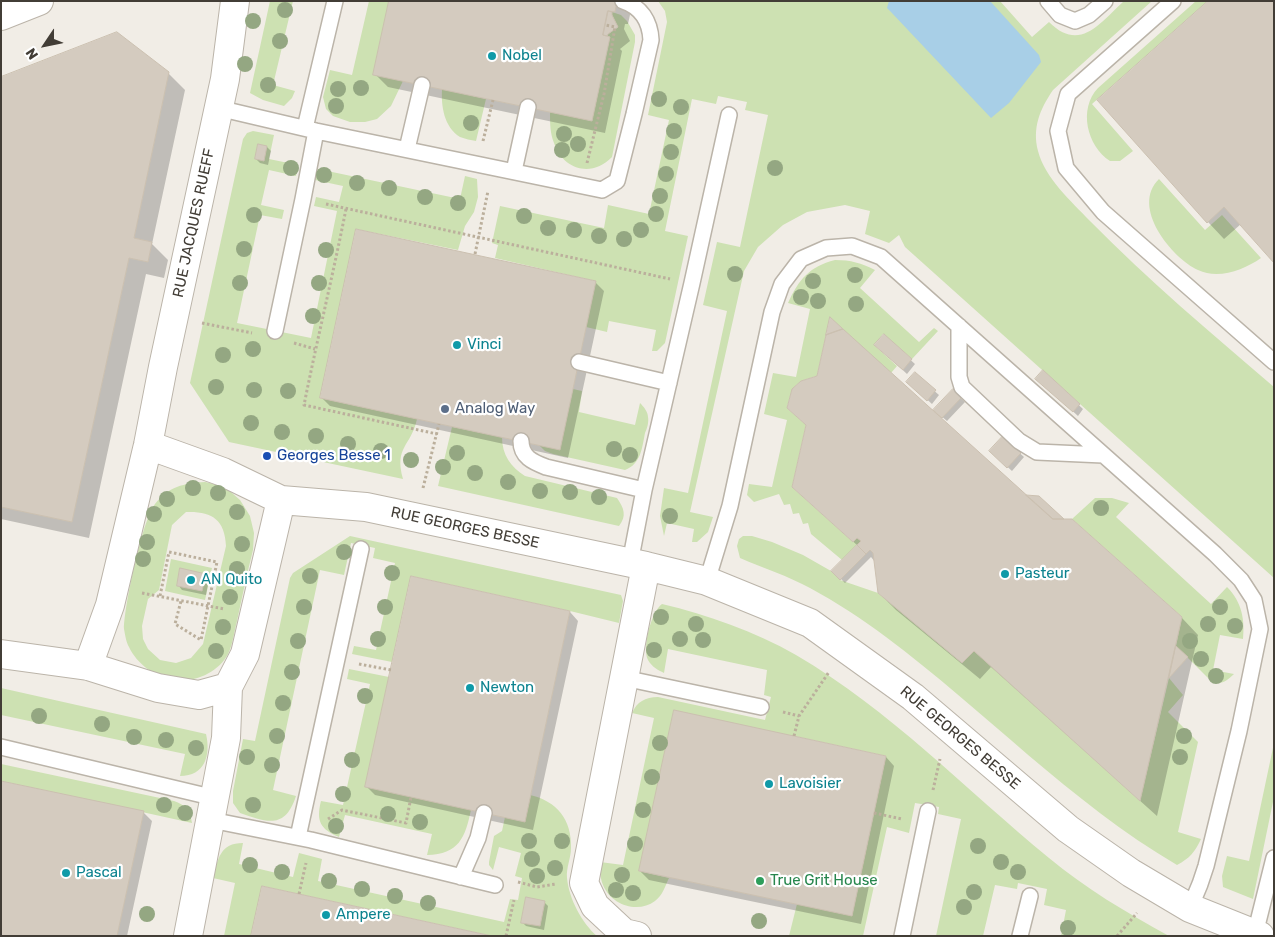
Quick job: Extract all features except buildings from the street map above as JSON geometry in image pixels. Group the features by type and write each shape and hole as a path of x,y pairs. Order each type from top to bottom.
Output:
{"street":[{"path":"1,16 39,1"},
{"name":"RUE JACQUES RUEFF","path":"88,666 110,605 148,445 225,79 235,1"},
{"path":"148,445 223,472 281,500 245,654 228,687 226,738 188,936"},
{"name":"RUE GEORGES BESSE","path":"281,500 366,507 638,564 707,581 810,623 913,697 1068,829 1131,873 1190,908 1258,935"},
{"path":"637,936 624,933 595,906 584,883 624,678 638,564"},
{"path":"1,654 88,666 158,688 198,695 228,687"}],"lane":[{"path":"275,331 303,199 311,129 334,1"},
{"path":"218,108 602,190 617,180 651,40 650,28 646,18 623,1"},
{"path":"1048,1 1060,15 1075,21 1090,15 1105,1"},
{"path":"1172,1 1068,94 1058,130 1066,168 1103,212 1274,362"},
{"path":"407,149 422,85"},
{"path":"514,171 528,107"},
{"path":"638,564 644,490 729,115"},
{"path":"707,581 730,506 772,312 782,284 801,260 826,248 852,246 881,257 1215,554 1241,580 1254,600 1260,629 1239,732 1206,866 1190,908"},
{"path":"959,326 959,377 962,387 1019,441 1037,452 1103,455"},
{"path":"578,362 669,383"},
{"path":"521,441 524,453 531,462 644,490"},
{"path":"304,838 361,549"},
{"path":"624,678 761,707"},
{"path":"1,747 213,809 304,838 495,885"},
{"path":"461,877 478,838 484,813"},
{"path":"902,936 926,817"},
{"path":"1258,935 1274,858"},
{"path":"1020,936 1030,896"}],"path":[{"path":"582,186 604,94 615,27 605,25"},
{"path":"477,163 493,100"},
{"path":"474,254 493,166"},
{"path":"303,199 692,284"},
{"path":"346,209 304,406 437,434"},
{"path":"423,488 439,424"},
{"path":"160,596 169,552 217,562 201,640 175,624 181,600"},
{"path":"141,592 254,615"},
{"path":"384,669 391,670"},
{"path":"794,736 799,716 829,671"},
{"path":"874,813 926,817 940,759"},
{"path":"299,894 304,838 319,825 342,810 406,823 411,797"},
{"path":"518,882 537,886 584,883"},
{"path":"1117,936 1137,913"}],"green space":[{"path":"270,1 293,1 273,85 295,91 292,98 284,106 263,100 250,93"},
{"path":"369,1 389,1 403,81 391,106 377,119 365,122 350,122 333,116 326,109 323,97 330,70 352,75"},
{"path":"658,1 1000,1 1032,37 1049,22 1060,31 1070,35 1080,35 1098,25 1124,1 1152,1 1053,90 1044,104 1038,119 1036,143 1046,171 1090,221 1157,285 1274,387 1274,578 905,247 899,235 889,243 865,234 870,211 845,205 807,212 783,225 758,247 744,271 690,512 713,517 708,532 697,542 692,542 694,529 667,523 664,536 660,516 664,488 688,493 727,311 703,305 717,242 740,247 768,115 745,110 747,102 718,96 716,104 692,99 665,231 688,236 665,343 657,351 652,351 656,330 609,321 607,332 586,327 595,281 495,258 498,245 492,243 500,206 604,228 608,205 649,214 669,120 648,115 667,22 665,11"},
{"path":"1196,1 1208,1 1092,104 1133,151 1120,161 1110,161 1096,146 1088,127 1088,106 1092,97 1098,88"},
{"path":"612,12 621,15 627,21 635,35 635,42 612,157 604,164 596,167 579,168 564,160 558,152 552,135 550,112 592,121 610,37 607,36 618,27"},
{"path":"442,89 486,99 476,141 460,137 450,128 443,109"},
{"path":"253,131 274,135 269,159 298,165 296,176 269,170 261,205 284,210 282,219 260,215 237,323 311,338 337,211 314,206 316,197 339,202 343,186 315,180 318,169 460,199 465,176 477,179 478,197 474,212 465,226 458,250 356,229 320,398 417,419 402,453 401,468 403,479 229,442 190,383 243,139 247,133"},
{"path":"1159,179 1205,230 1222,215 1261,258 1239,270 1222,274 1206,273 1188,264 1167,243 1152,217 1149,203 1151,190"},
{"path":"835,260 856,262 875,270 860,288 919,342 934,328 938,331 912,359 883,334 874,345 897,366 891,373 830,318 817,376 803,380 793,390 787,408 806,425 792,487 853,542 857,538 861,541 842,560 811,534 808,523 803,524 799,513 793,514 790,504 784,505 779,494 754,502 747,495 749,484 772,487 787,420 764,414 773,373 796,377 810,309 788,303 796,287 806,275 818,266"},
{"path":"573,389 582,391 579,412 635,425 640,403 647,411 648,425 640,455 634,464 625,470 553,454 545,451 539,445 559,449"},
{"path":"452,427 502,437 502,443 508,460 525,476 617,498 624,512 623,519 619,526 438,486"},
{"path":"205,482 224,486 240,500 250,516 254,533 253,550 228,654 224,661 212,671 197,678 181,681 160,676 147,669 132,653 126,640 124,629 130,584 139,545 150,513 160,498 171,490 183,485","holes":["186,512 195,512 215,518 223,529 226,546 203,644 191,658 176,663 160,660 148,649 143,639 142,626 148,599 159,590 172,525"]},
{"path":"1095,498 1112,498 1129,503 1116,517 1211,604 1227,587 1232,593 1241,612 1243,639 1220,635 1213,670 1234,674 1222,683 1212,682 1176,646 1182,617 1072,519"},
{"path":"350,536 621,595 623,601 619,623 411,576 392,662 352,654 354,646 376,650 395,563 373,558 375,548 351,543 344,575 320,570 273,790 296,796 292,807 281,819 274,821 267,821 240,813 233,803 233,791 243,739 255,741 290,578 293,573"},
{"path":"743,536 752,536 772,542 803,555 831,571 840,580 878,593 962,663 974,651 1140,801 1169,678 1183,695 1168,712 1198,742 1178,832 1201,839 1194,851 1177,865 1138,840 1064,785 923,665 868,624 802,584 740,558 737,546 739,539"},
{"path":"171,559 212,568 205,600 165,591"},
{"path":"662,604 696,613 747,631 780,646 830,677 895,725 1018,832 1077,880 1169,936 1061,936 1066,910 1044,905 1047,889 1018,883 1017,889 995,885 983,936 936,936 961,819 938,814 939,807 915,803 909,833 887,827 863,936 789,936 797,904 852,916 886,756 794,736 639,871 669,878 658,899 641,907 633,907 618,902 612,898 603,885 600,862 623,865 654,718 632,713 636,706 645,699 658,697 765,720 771,697 764,695 767,670 668,649 664,673 653,666 646,654 647,639 654,614"},
{"path":"349,669 389,677 471,810 463,836 453,848 438,854 427,855 432,834 345,815 339,837 327,831 321,824 319,814 321,801 343,805 370,684 347,679"},
{"path":"1,688 206,734 207,757 201,768 188,775 180,776 185,754 1,715"},
{"path":"1274,743 1274,797 1253,899 1223,887 1222,876 1227,856 1249,861"},
{"path":"1,764 174,801 186,809 192,823 1,781"},
{"path":"530,795 540,798 555,807 566,821 571,838 571,852 567,874 570,894 581,917 597,936 492,936 262,886 251,936 224,936 235,883 213,878 221,853 229,846 243,843 239,864 293,877 299,853 322,859 318,881 504,922 510,899 518,900 522,878 515,876 521,853 499,847 493,870 489,862 494,836 502,831 505,817"}],"water":[{"path":"889,1 990,1 1039,55 1041,62 1009,103 991,118 887,8"}],"place":[{"name":"Nobel","path":"492,56"},
{"name":"Vinci","path":"457,345"},
{"name":"Analog Way","path":"445,409"},
{"name":"Georges Besse 1","path":"267,456"},
{"name":"Pasteur","path":"1005,574"},
{"name":"AN Quito","path":"191,580"},
{"name":"Newton","path":"470,688"},
{"name":"Lavoisier","path":"769,784"},
{"name":"Pascal","path":"66,873"},
{"name":"True Grit House","path":"760,881"},
{"name":"Ampere","path":"326,915"}]}
